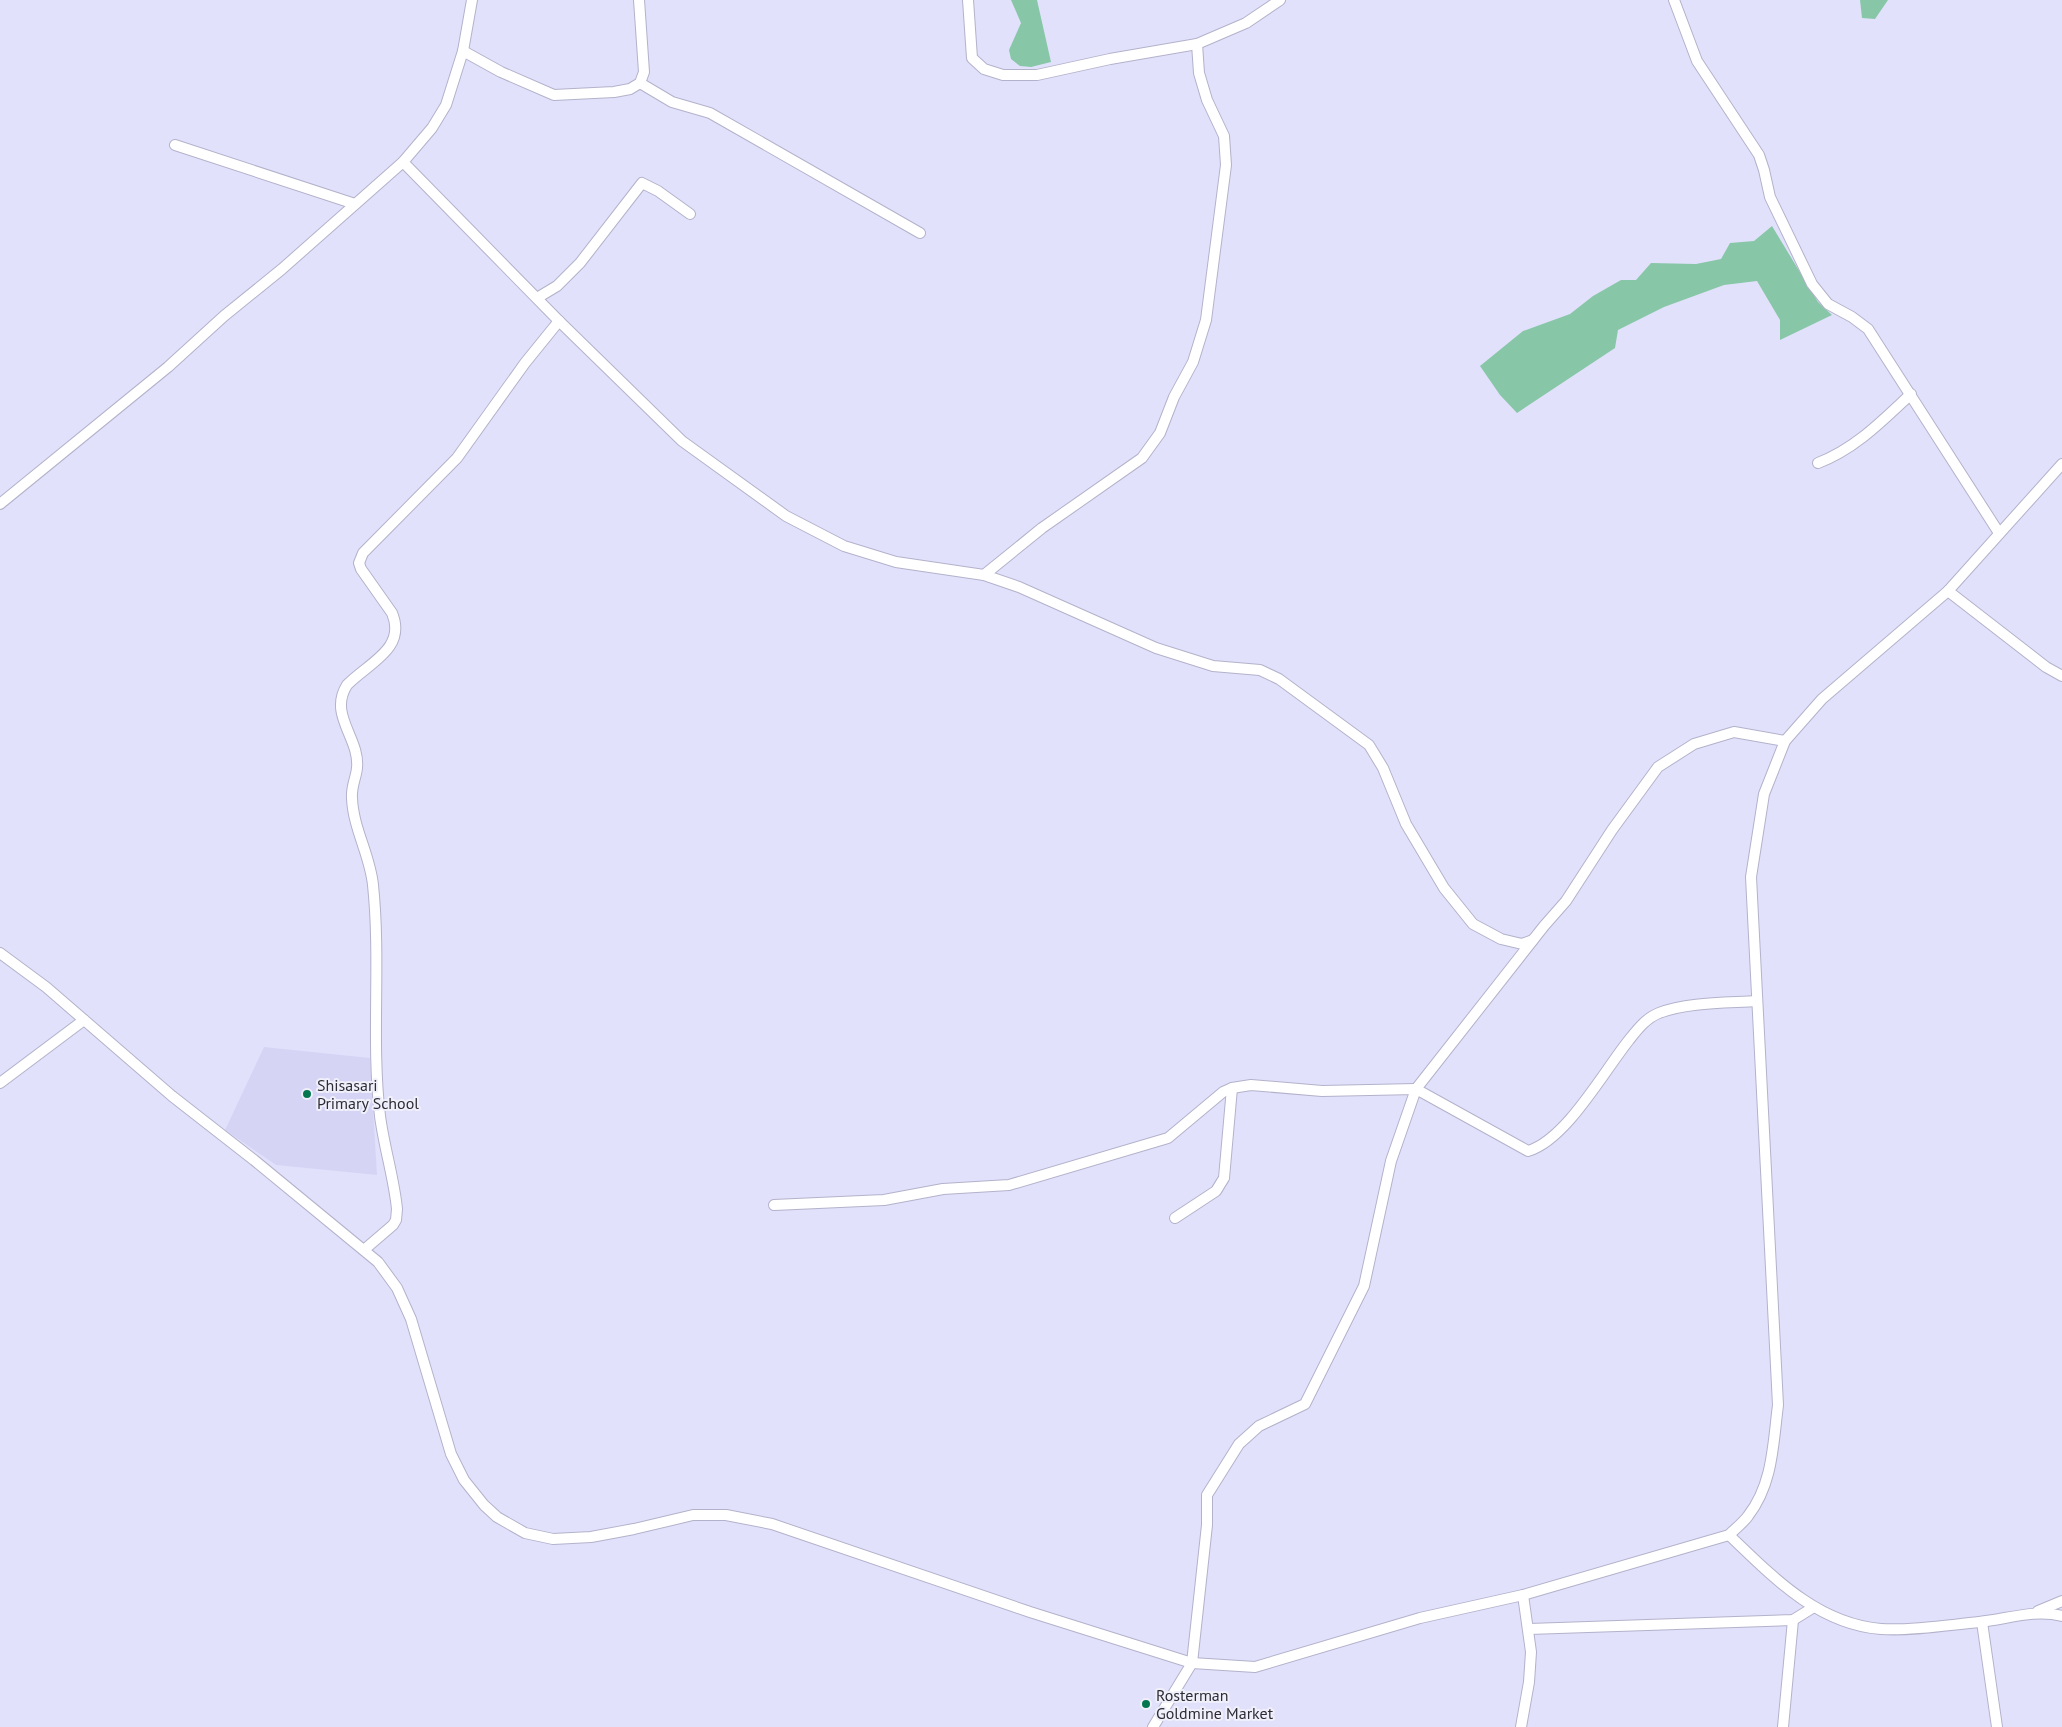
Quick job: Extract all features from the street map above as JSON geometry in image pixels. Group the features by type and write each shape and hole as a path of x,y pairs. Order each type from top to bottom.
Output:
{"street":[{"path":"0,504 168,367 224,316 282,269 404,162 432,128 446,105 462,51 472,0"},
{"path":"462,51 510,76 554,95 614,92 630,89 640,83 644,72 639,0"},
{"path":"968,0 972,58 984,69 1003,75 1037,75 1110,59 1197,44 1246,23 1280,0"},
{"path":"1674,0 1697,61 1759,155 1770,197 1812,284 1828,304 1852,317 1868,329 1999,533"},
{"path":"984,575 1042,528 1142,458 1160,433 1174,397 1193,362 1206,320 1226,165 1224,136 1207,100 1198,73 1197,44"},
{"path":"640,83 672,102 710,113 920,233"},
{"path":"175,145 355,204"},
{"path":"404,162 559,321 682,440 791,519 844,546 896,562 984,575 1019,587 1156,648 1213,666 1260,670 1279,679 1368,745 1383,768 1411,832 1444,888 1473,924 1502,939 1522,944 1533,940"},
{"path":"537,298 558,286 580,264 642,183 658,191 690,214"},
{"path":"365,1249 393,1225 396,1220 397,1209 380,1116 376,1018 377,932 373,883 353,808 351,792 357,761 343,721 340,704 343,691 347,685 383,654 392,643 396,634 392,613 361,569 359,563 364,553 457,458 525,363 559,321"},
{"path":"1818,463 1837,456 1868,434 1911,394"},
{"path":"0,953 46,987 172,1096 365,1249 388,1274 403,1300 418,1337 451,1454 457,1468 473,1493 484,1505 497,1517 513,1527 525,1533 553,1539 591,1537 634,1529 672,1519 707,1514 726,1515 772,1524 1030,1612 1192,1663 1255,1667 1420,1618 1523,1594 1729,1535 1748,1517 1764,1490 1771,1463 1778,1405 1751,877 1764,794 1785,741 1822,699 1948,591 2062,464"},
{"path":"1948,591 2046,667 2062,676"},
{"path":"1153,1727 1192,1663 1207,1525 1207,1495 1239,1444 1259,1426 1305,1404 1364,1286 1391,1161 1416,1089 1566,901 1612,830 1658,767 1694,744 1734,732 1785,741"},
{"path":"774,1205 884,1200 943,1189 1009,1185 1168,1138 1223,1092 1232,1088 1252,1085 1322,1091 1416,1089 1528,1151 1535,1150 1558,1132 1582,1107 1612,1062 1642,1024 1658,1013 1682,1007 1757,1001"},
{"path":"0,1083 84,1020"},
{"path":"1175,1218 1216,1191 1221,1185 1224,1178 1232,1088"},
{"path":"1729,1535 1784,1587 1814,1607 1837,1619 1880,1628 1940,1626 2049,1612 2062,1616"},
{"path":"1521,1727 1529,1682 1531,1652 1523,1594"},
{"path":"2035,1613 2062,1601"},
{"path":"1529,1629 1793,1620 1814,1607"},
{"path":"1783,1727 1793,1620"},
{"path":"1982,1622 1997,1727"}],"shaded area":[{"name":"Shisasari Primary School","path":"264,1047 370,1058 377,1175 276,1165 225,1130"}],"green space":[{"path":"1011,0 1037,0 1051,62 1031,67 1020,66 1011,59 1009,50 1021,23"},
{"path":"1860,0 1888,0 1875,19 1862,18"},
{"path":"1772,226 1818,302 1832,315 1780,340 1780,320 1757,281 1724,285 1664,307 1618,330 1615,348 1517,413 1500,395 1480,366 1523,331 1570,314 1593,296 1621,280 1636,280 1651,263 1696,264 1721,259 1730,243 1754,241"}],"place":[{"name":"Shisasari Primary School","path":"307,1094"},
{"name":"Rosterman Goldmine Market","path":"1146,1704"}]}
